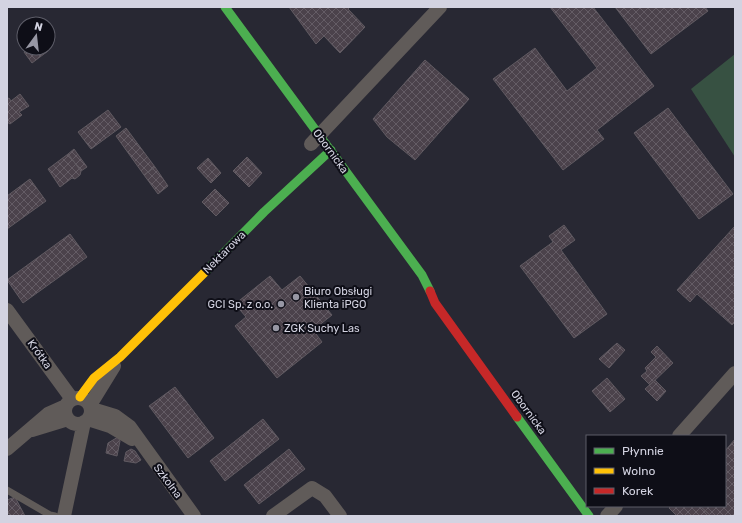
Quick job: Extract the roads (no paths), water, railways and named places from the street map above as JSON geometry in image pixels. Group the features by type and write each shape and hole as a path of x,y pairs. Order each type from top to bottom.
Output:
{"main road":[{"path":"216,7 227,25"},
{"name":"Obornicka","path":"224,7 313,139 324,161"},
{"name":"Obornicka","path":"313,139 331,150 422,275 435,303 589,516"},
{"name":"Nektarowa","path":"120,357 264,212 324,161 331,150"},
{"name":"Obornicka","path":"417,287 435,303"}],"street":[{"path":"313,139 440,7"},
{"name":"Krótka","path":"7,310 79,411"},
{"name":"Nektarowa","path":"64,516 72,473 79,411 120,357"},
{"path":"680,435 735,373"},
{"path":"7,449 28,431 79,411"},
{"name":"Szkolna","path":"79,411 115,416 130,427 142,446 194,516"},
{"path":"273,516 301,494 312,488 325,496 340,516"},
{"path":"607,516 615,507"}],"lane":[{"path":"7,490 50,515 56,516"}],"place":[{"name":"Biuro Obsługi Klienta iPGO","path":"296,297"},
{"name":"GCI Sp. z o.o.","path":"281,304"},
{"name":"ZGK Suchy Las","path":"276,328"}]}
